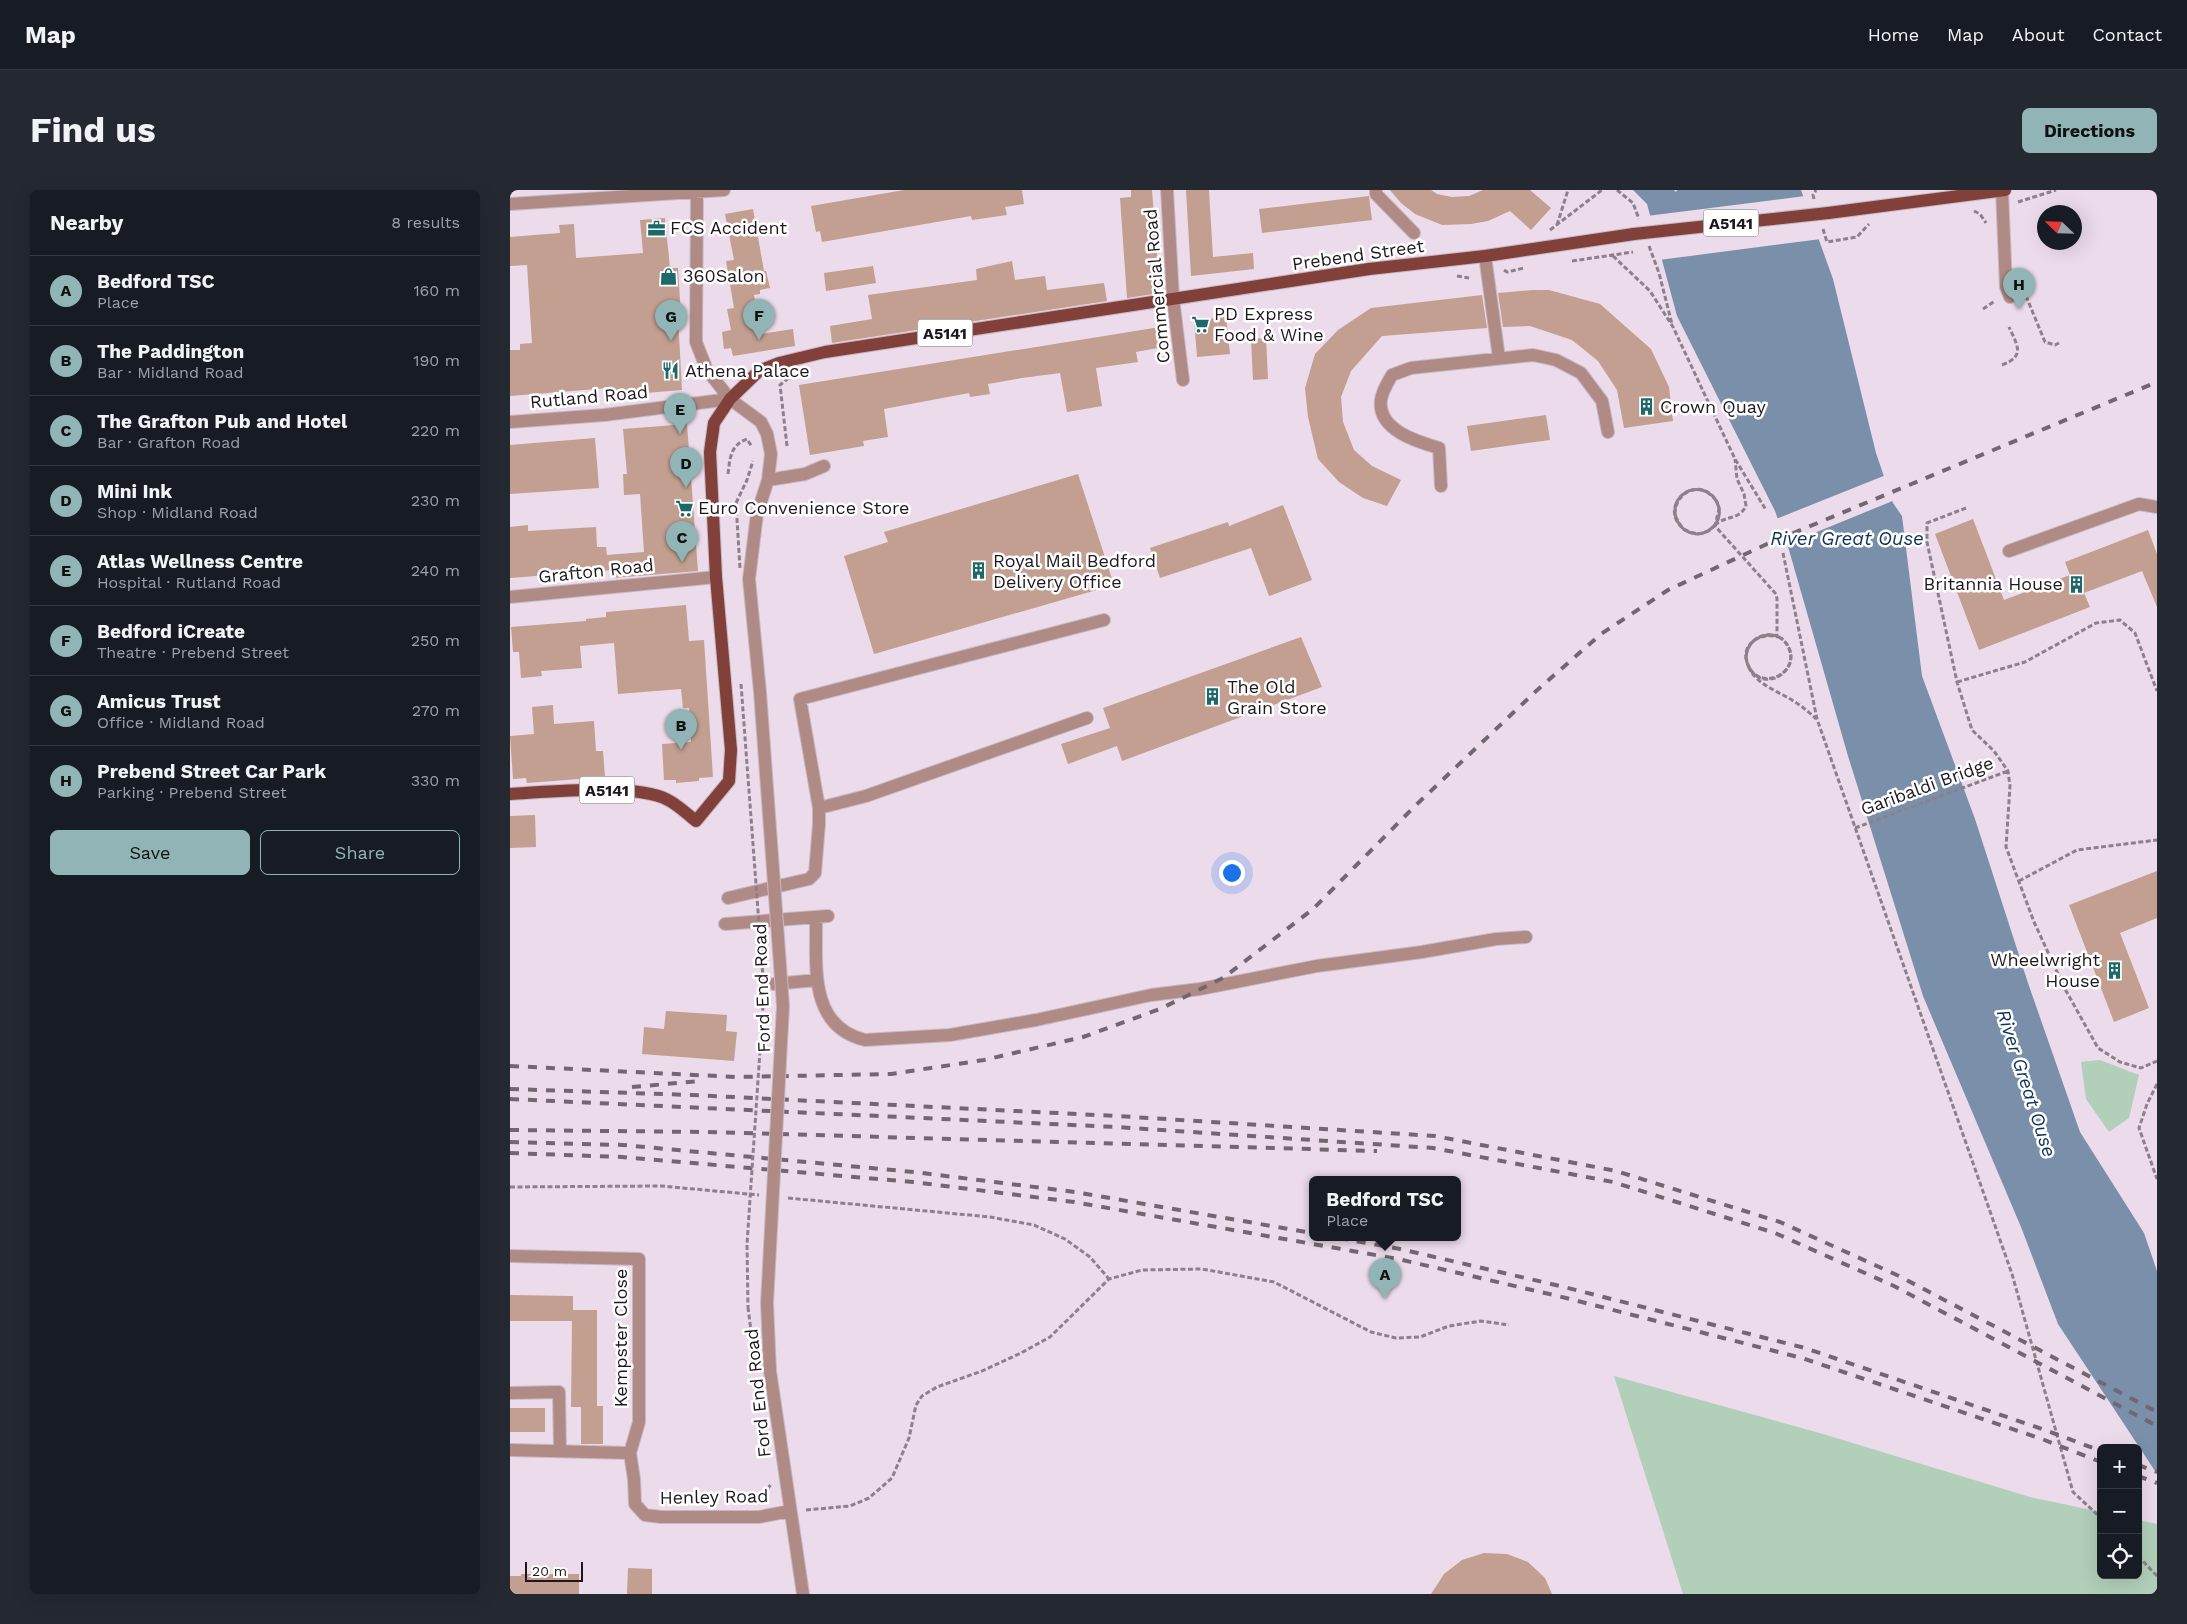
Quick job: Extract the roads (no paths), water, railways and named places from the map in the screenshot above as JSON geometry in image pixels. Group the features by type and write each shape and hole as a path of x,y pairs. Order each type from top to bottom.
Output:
{"main road":[{"name":"Prebend Street","path":"730,399 759,371 779,363 825,352 1368,269 2004,191"},
{"name":"A5141","path":"510,794 614,790 650,794 668,800 696,821 728,781 731,750 716,577 710,452 714,423 730,399"}],"street":[{"path":"510,204 547,195 724,190"},
{"name":"Commercial Road","path":"1167,190 1173,298 1183,380"},
{"path":"1376,190 1376,194 1414,233"},
{"name":"Ford End Road","path":"697,191 696,342 707,370 730,399 761,422 767,434 771,454 768,480 757,514 749,579 760,692 783,1006 767,1303 770,1371 803,1594"},
{"path":"2004,191 2006,287 2010,297"},
{"path":"1485,256 1499,358"},
{"path":"1441,486 1439,448 1410,439 1386,421 1381,401 1386,387 1392,375 1410,368 1532,354 1556,360 1581,373 1602,400 1608,432"},
{"name":"Rutland Road","path":"510,422 604,415 730,399"},
{"path":"768,480 805,474 824,466"},
{"path":"2010,551 2139,504 2157,507"},
{"name":"Grafton Road","path":"510,597 716,577"},
{"path":"728,898 809,880 815,873 820,824 800,699 1104,620"},
{"path":"818,808 866,796 1087,718"},
{"path":"725,924 822,916 817,980 826,1011 831,1021 841,1030 858,1038 884,1040 960,1033 1036,1020 1150,995 1200,989 1317,966 1422,952 1496,939 1526,937"},
{"path":"774,984 817,980"},
{"name":"Kempster Close","path":"510,1256 639,1259 639,1422 630,1453"},
{"path":"510,1392 559,1392 560,1451"},
{"path":"510,1450 630,1453"},
{"name":"Henley Road","path":"630,1453 635,1504 645,1515 661,1517 759,1517 790,1511"}],"water":[{"name":"River Great Ouse","path":"1633,190 1674,190 1676,192 1677,190 1801,190 1833,279 1876,453 1893,503 1902,516 1922,676 1975,819 2028,983 2080,1132 2144,1233 2157,1271 2157,1474 2142,1451 2142,1444 2137,1444 2058,1324 2021,1227 1923,996 1848,756 1789,550 1775,511 1677,316 1647,204"}],"railway":[{"path":"510,1066 737,1077 891,1074 984,1060 1083,1037 1160,1009 1223,978 1313,909 1415,806 1535,692 1601,634 1668,590 1767,544 2157,382"},
{"path":"632,1087 700,1081"},
{"path":"510,1089 692,1095 1117,1116 1435,1136 1616,1171 1780,1222 1899,1276 2157,1412"},
{"path":"510,1099 1116,1127 1433,1148 1613,1182 1775,1233 1894,1286 2157,1426"},
{"path":"510,1130 707,1132 1377,1151"},
{"path":"510,1142 623,1145 914,1172 1075,1192 1309,1232"},
{"path":"510,1153 622,1157 913,1182 1074,1202 1398,1259 1558,1296 1802,1358 2042,1439 2097,1460"},
{"path":"1356,1241 1400,1249 1560,1286 1805,1348 2097,1450"},
{"path":"2142,1466 2157,1472"},
{"path":"2142,1477 2157,1483"}],"place":[{"name":"FCS Accident","path":"656,228"},
{"name":"360Salon","path":"669,276"},
{"name":"Prebend Street Car Park","path":"2019,309"},
{"name":"PD Express Food & Wine","path":"1200,324"},
{"name":"Bedford iCreate","path":"759,340"},
{"name":"Amicus Trust","path":"671,341"},
{"name":"Athena Palace","path":"671,371"},
{"name":"Crown Quay","path":"1646,407"},
{"name":"Atlas Wellness Centre","path":"680,434"},
{"name":"Mini Ink","path":"686,488"},
{"name":"Euro Convenience Store","path":"684,508"},
{"name":"The Grafton Pub and Hotel","path":"682,562"},
{"name":"Royal Mail Bedford Delivery Office","path":"979,571"},
{"name":"Britannia House","path":"2077,584"},
{"name":"The Old Grain Store","path":"1213,697"},
{"name":"The Paddington","path":"681,750"},
{"name":"Wheelwright House","path":"2114,970"},
{"name":"Bedford TSC","path":"1385,1299"}]}
